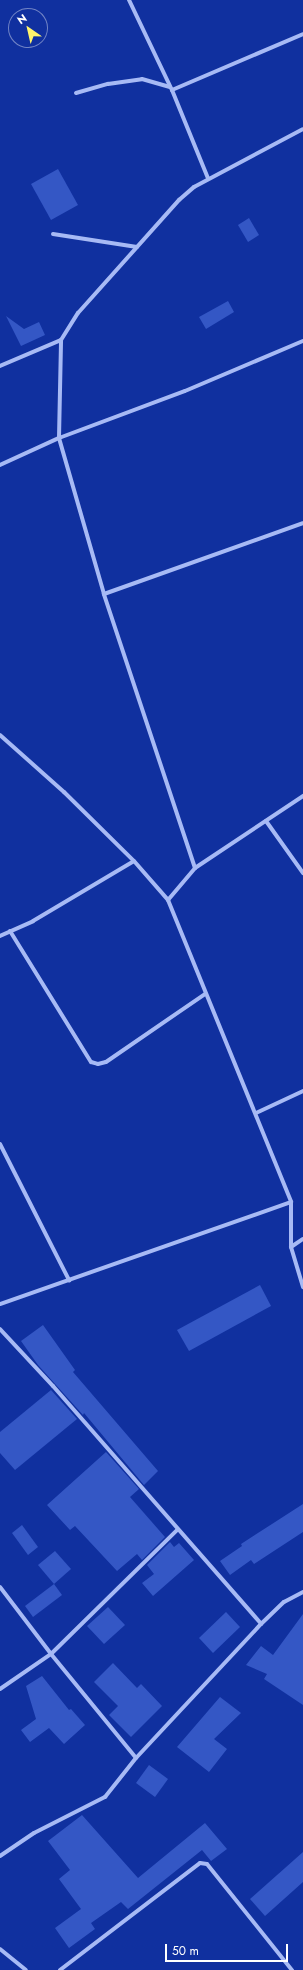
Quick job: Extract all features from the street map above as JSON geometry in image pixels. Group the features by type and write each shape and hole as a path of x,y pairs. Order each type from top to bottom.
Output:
{"street":[{"path":"129,0 171,89 208,178"},
{"path":"76,93 108,84 142,79 171,89 303,34"},
{"path":"195,868 104,594 60,438 61,340 78,313 179,200 208,178 303,129"},
{"path":"53,234 137,247"},
{"path":"0,366 61,340"},
{"path":"0,465 60,438 185,391 303,341"},
{"path":"104,594 303,523"},
{"path":"0,735 64,792 134,861 168,900 291,1202 291,1247 303,1286"},
{"path":"168,900 195,868 303,796"},
{"path":"266,821 303,873"},
{"path":"0,936 33,921 134,861"},
{"path":"10,931 92,1062 98,1064 106,1062 205,994"},
{"path":"256,1113 303,1091"},
{"path":"0,1144 69,1280"},
{"path":"0,1304 291,1202"},
{"path":"291,1247 303,1239"},
{"path":"0,1329 53,1386 177,1530 261,1624"},
{"path":"0,1689 51,1654 177,1530"},
{"path":"0,1587 51,1654 136,1758"},
{"path":"0,1856 34,1833 104,1797 136,1758 261,1624 284,1602 303,1592"},
{"path":"60,1970 200,1863 207,1864 292,1970"},
{"path":"0,1949 26,1970"}],"building":[{"path":"58,169 78,205 51,220 31,184"},
{"path":"249,218 259,235 248,242 238,225"},
{"path":"228,301 234,312 206,329 199,317"},
{"path":"6,316 24,329 39,322 45,335 21,346"},
{"path":"260,1285 271,1306 189,1351 177,1330"},
{"path":"43,1325 75,1370 73,1372 158,1471 144,1485 84,1413 83,1415 38,1365 21,1341"},
{"path":"51,1390 77,1419 15,1470 0,1453 0,1432"},
{"path":"106,1452 139,1489 130,1497 165,1537 142,1560 137,1554 117,1571 75,1526 70,1530 47,1505"},
{"path":"303,1504 303,1532 254,1564 251,1560 230,1575 220,1561 242,1546 241,1544"},
{"path":"22,1525 38,1547 28,1555 12,1533"},
{"path":"170,1542 174,1547 179,1543 194,1560 153,1596 142,1583 154,1574 147,1565"},
{"path":"55,1551 71,1569 54,1584 38,1565"},
{"path":"54,1584 62,1595 33,1617 25,1606"},
{"path":"108,1607 125,1625 104,1644 87,1626"},
{"path":"226,1612 240,1627 213,1653 199,1638"},
{"path":"303,1614 303,1705 264,1679 267,1674 246,1665 261,1646 273,1655"},
{"path":"113,1663 137,1688 141,1684 162,1706 131,1737 109,1715 118,1706 94,1682"},
{"path":"42,1676 69,1710 71,1709 85,1725 64,1744 49,1728 30,1742 21,1730 36,1719 26,1686"},
{"path":"220,1697 241,1713 214,1739 227,1749 209,1772 177,1747"},
{"path":"149,1765 168,1779 155,1797 136,1783"},
{"path":"82,1815 138,1878 205,1823 227,1849 211,1861 202,1850 128,1909 121,1902 91,1923 95,1929 69,1948 55,1928 81,1909 59,1879 70,1870 48,1841"},
{"path":"303,1852 303,1882 265,1916 250,1899"}]}
